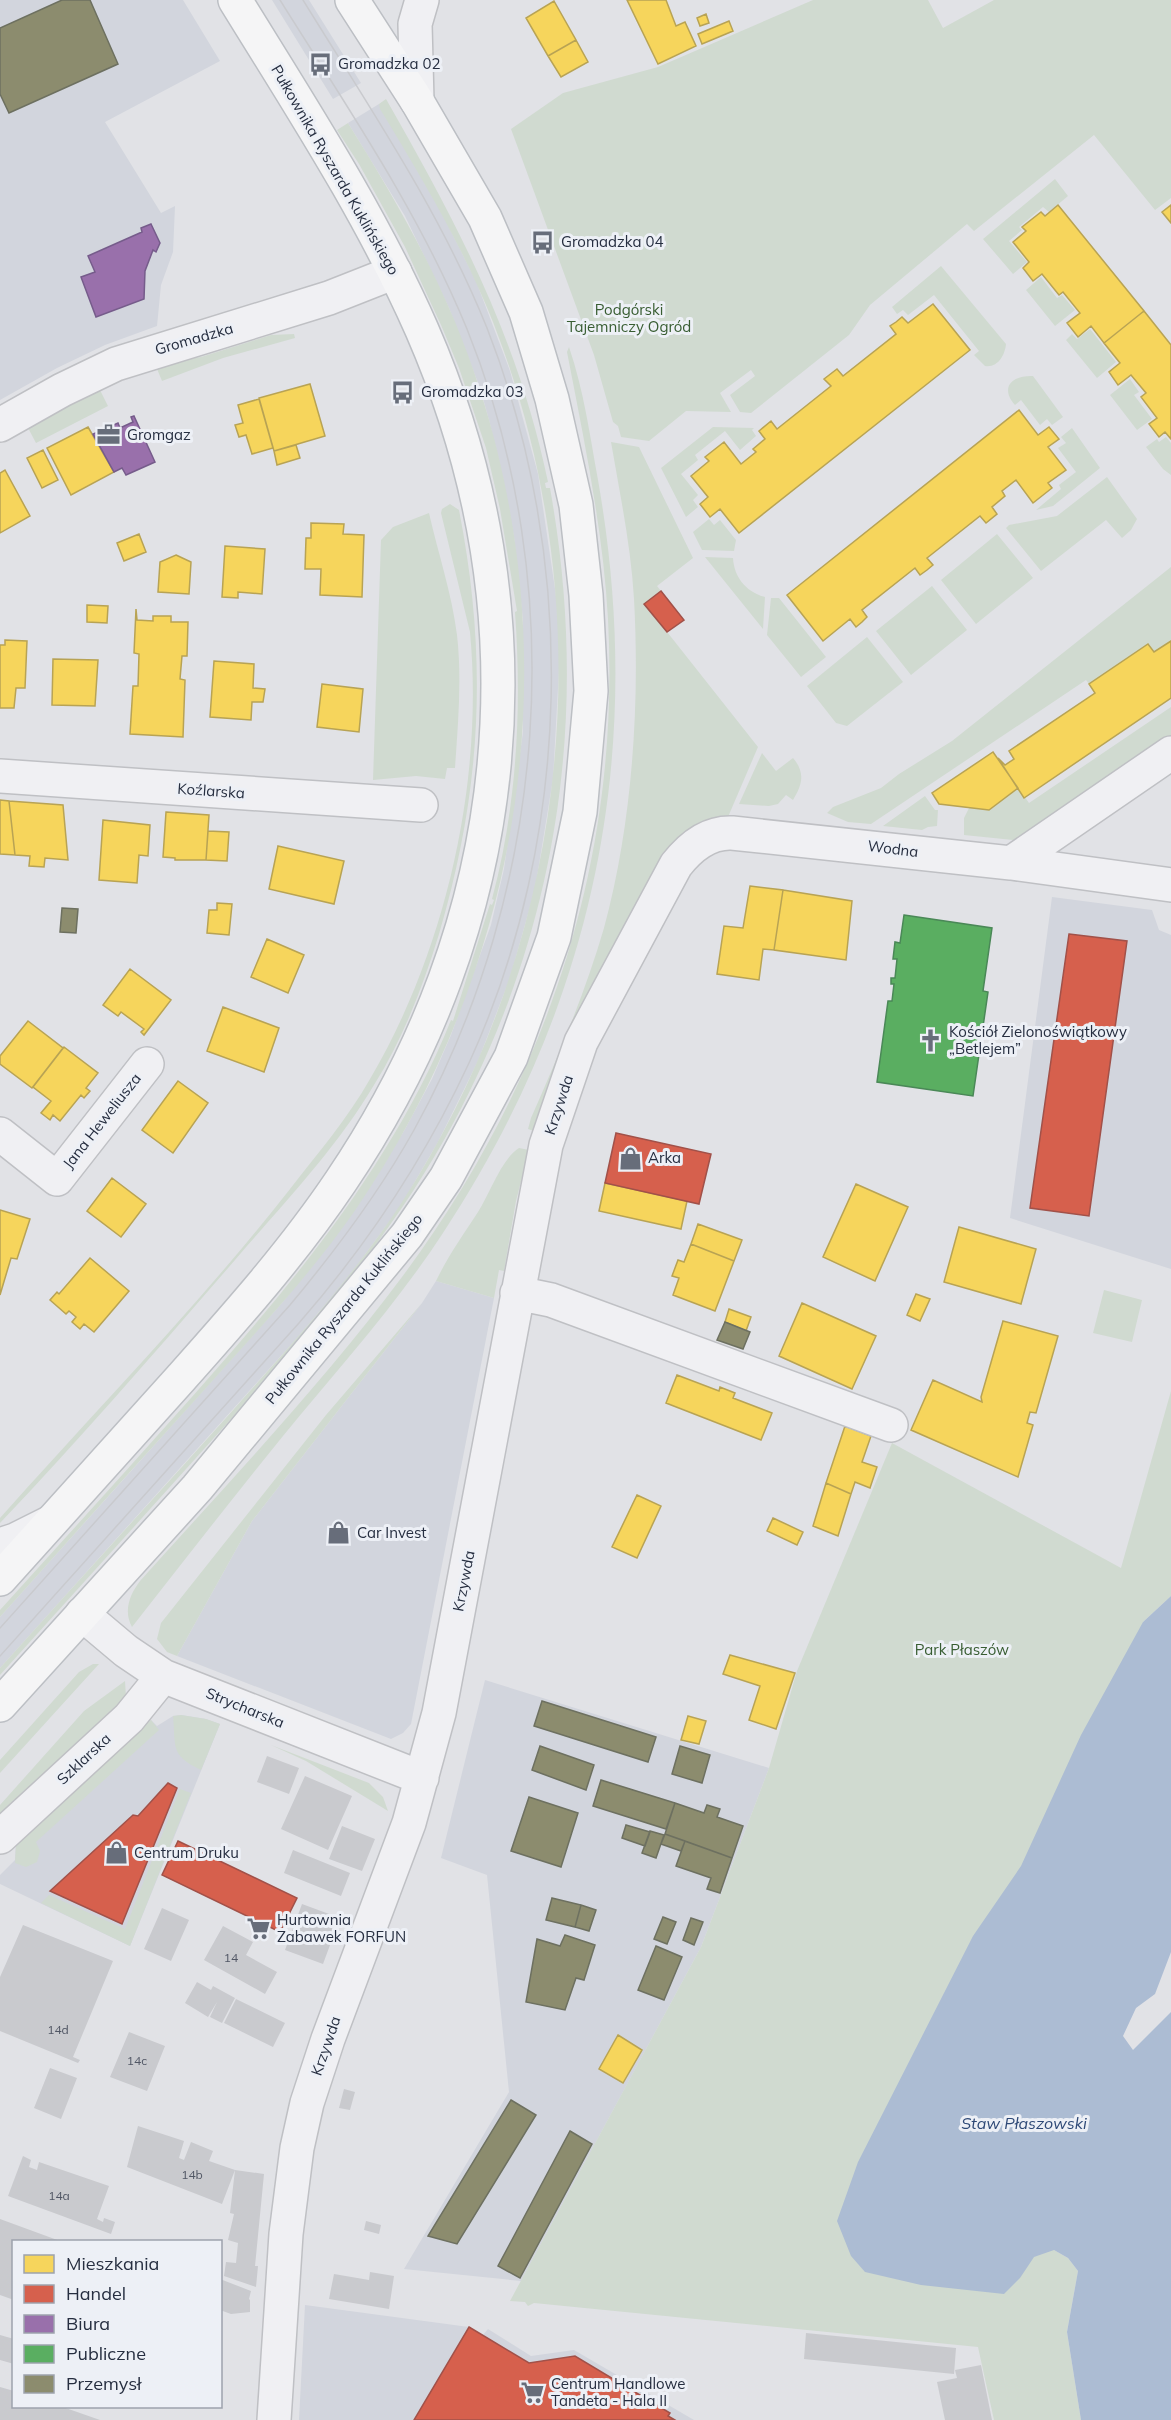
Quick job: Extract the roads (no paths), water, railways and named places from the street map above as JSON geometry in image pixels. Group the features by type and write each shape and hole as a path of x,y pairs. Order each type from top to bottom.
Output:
{"main road":[{"name":"Pułkownika Ryszarda Kuklińskiego","path":"0,1579 245,1305 338,1186 396,1093 432,1016 454,956 471,899 493,788 499,707 497,633 490,568 472,477 451,406 423,333 395,272 314,127 234,0"},
{"name":"Pułkownika Ryszarda Kuklińskiego","path":"0,1705 196,1488 407,1235 446,1178 511,1057 555,937 580,812 591,691 586,596 576,505 552,399 526,312 485,218 417,101 352,0"}],"street":[{"path":"417,101 415,24 422,0"},
{"name":"Gromadzka","path":"0,425 62,390 116,364 339,294 395,272"},
{"path":"1011,863 1171,753"},
{"name":"Koźlarska","path":"0,776 421,805"},
{"name":"Krzywda","path":"274,2420 278,2333 289,2202 307,2103 328,2039 409,1823 439,1713 546,1145 574,1060 600,1004 676,865 697,842 724,832 775,836"},
{"name":"Wodna","path":"775,836 1011,863 1171,885"},
{"name":"Jana Heweliusza","path":"0,1134 57,1179 147,1064"},
{"path":"517,1293 550,1300 891,1425"},
{"path":"0,1545 52,1521"},
{"name":"Strycharska","path":"82,1614 126,1652 163,1676 422,1778"},
{"name":"Szklarska","path":"0,1837 129,1718 163,1676"}],"water":[{"name":"Staw Płaszowski","path":"1171,1596 1171,1952 1155,1994 1136,2008 1123,2036 1133,2050 1171,2012 1171,2420 1081,2420 1067,2332 1078,2271 1068,2258 1054,2250 1034,2257 1020,2278 1004,2294 921,2285 865,2272 851,2256 837,2221 858,2162 973,1936 1021,1866 1081,1735 1143,1622"}],"tram line":[{"path":"0,1628 290,1305 372,1199 414,1130 459,1037 493,939 517,838 530,736 531,632 521,529 500,428 467,329 427,243 381,161 280,0"},
{"path":"0,1656 299,1323 372,1231 434,1133 469,1063 503,976 528,885 544,792 551,697 549,603 537,509 517,417 487,328 448,242 402,160 303,0"}],"place":[{"name":"Gromadzka 02","path":"320,64"},
{"name":"Gromadzka 04","path":"543,242"},
{"name":"Gromadzka 03","path":"403,392"},
{"name":"Gromgaz","path":"109,435"},
{"name":"Kościół Zielonoświątkowy „Betlejem”","path":"931,1041"},
{"name":"Arka","path":"630,1158"},
{"name":"Car Invest","path":"339,1533"},
{"name":"Centrum Druku","path":"116,1853"},
{"name":"Hurtownia Zabawek FORFUN","path":"259,1929"},
{"name":"Centrum Handlowe Tandeta - Hala II","path":"533,2393"}],"park label":[{"name":"Podgórski Tajemniczy Ogród","path":"629,318"},
{"name":"Park Płaszów","path":"962,1650"}]}
